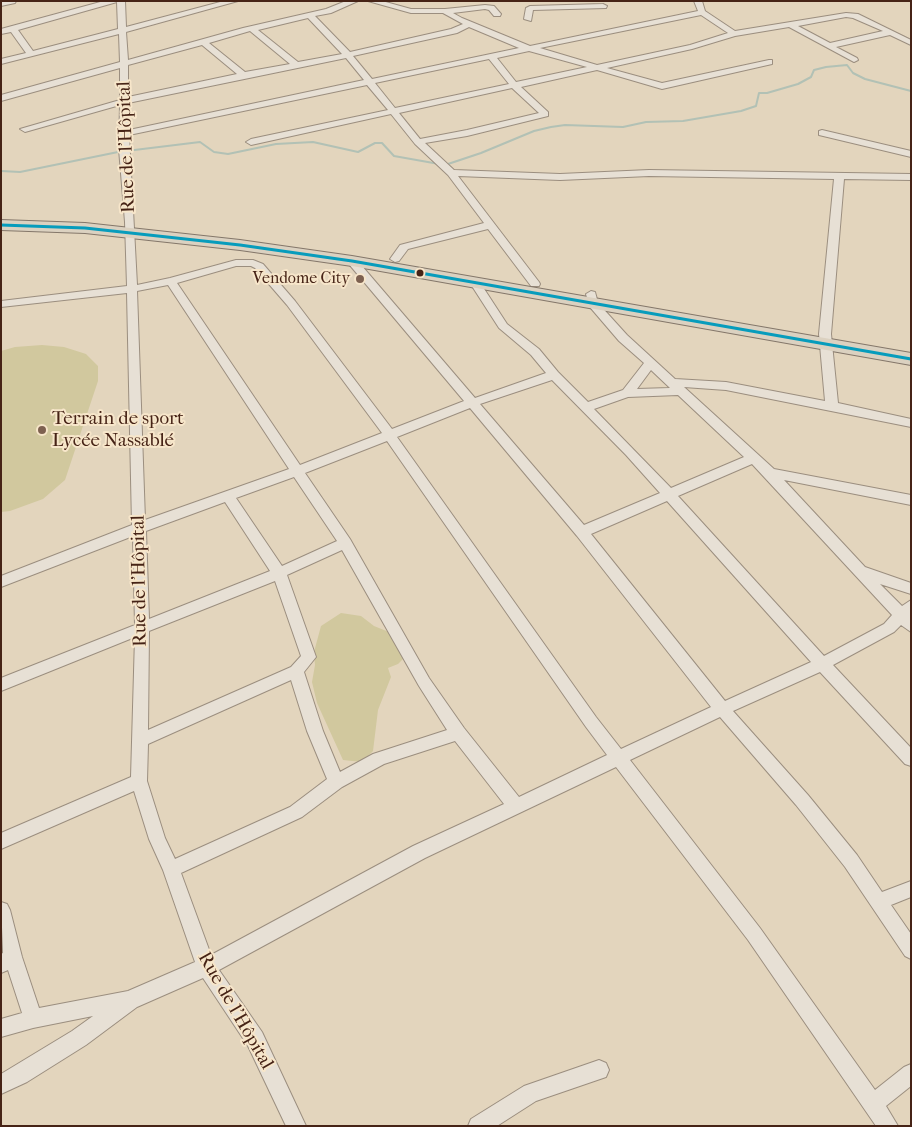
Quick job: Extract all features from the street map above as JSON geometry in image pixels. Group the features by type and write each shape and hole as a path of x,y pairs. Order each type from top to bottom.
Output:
{"highway":[{"path":"4,223 130,227 225,233 395,259 535,284 592,299"},
{"path":"130,227 475,283 592,299 825,339 911,358"},
{"path":"825,339 911,348"}],"street":[{"path":"1,4 12,1"},
{"path":"1,32 114,1"},
{"name":"Rue de l'Hôpital","path":"121,1 124,65 124,151 130,227 142,627 139,781 157,839 206,966 254,1039 296,1126"},
{"path":"1,62 234,1"},
{"path":"1,98 252,29 310,16 354,1"},
{"path":"372,1 411,11 485,7 491,8 497,14"},
{"path":"436,1 442,10 528,48 662,86 769,62"},
{"path":"698,1 702,12 734,34"},
{"path":"528,19 529,5 603,10 606,27 609,30"},
{"path":"124,132 702,12"},
{"path":"251,142 692,47 734,34 789,24 850,15 891,32 911,44"},
{"path":"310,16 348,55 418,142 451,173 535,284"},
{"path":"25,129 124,101 243,75 348,55 454,31 470,24"},
{"path":"789,24 854,60"},
{"path":"13,29 31,55"},
{"path":"252,29 297,65"},
{"path":"828,46 891,32"},
{"path":"205,43 243,75"},
{"path":"418,142 467,133 545,114 515,86 491,56"},
{"path":"822,133 911,154"},
{"path":"451,173 560,177 649,173 911,177"},
{"path":"832,406 825,339 839,176"},
{"path":"395,259 404,246 490,224"},
{"path":"352,262 582,532 722,709 802,800 851,861 911,950"},
{"path":"1,304 131,289 171,282 236,263 253,263 259,266 291,303 389,434 618,758 754,934 888,1126"},
{"path":"171,282 345,543 424,682 458,733 516,806"},
{"path":"475,283 498,320 534,352 669,494 822,664 911,759"},
{"path":"1,1084 79,1038 130,1000 206,966 419,852 822,664 908,616 861,571 770,473 623,338 592,299"},
{"path":"627,393 651,362"},
{"path":"1,582 139,528 297,471 471,403 554,375"},
{"path":"587,407 627,393 678,387 726,386 911,423"},
{"path":"582,532 753,458"},
{"path":"770,473 911,500"},
{"path":"141,740 296,671 309,657 279,573 228,496"},
{"path":"1,685 279,573 345,543"},
{"path":"861,571 911,589"},
{"path":"296,671 315,731 336,782"},
{"path":"170,869 296,812 336,782 379,759 458,733"},
{"path":"1,841 139,781"},
{"path":"878,902 911,889"},
{"path":"1,910 7,961 33,1019"},
{"path":"1,1028 33,1019 130,1000"},
{"path":"478,1126 531,1093 599,1070"},
{"path":"872,1104 911,1074"}],"shaded area":[{"name":"Terrain de sport Lycée Nassablé","path":"42,345 64,347 86,354 98,366 98,381 65,480 43,499 10,511 1,512 1,351 15,347"},
{"path":"341,613 361,616 374,626 394,634 404,658 398,664 388,668 391,677 378,710 373,751 362,762 343,760 317,703 312,682 315,665 314,652 321,626"}],"waterway":[{"path":"445,165 481,153 534,131 551,127 565,125 623,127 646,122 683,121 741,111 756,106 759,93 767,93 798,84 811,77 814,70 826,67 847,65 853,73 865,79 911,91"},
{"path":"1,171 20,172 118,152 200,142 214,152 228,154 276,144 313,142 358,152 375,143 382,143 394,156 439,164"}],"transit line":[{"path":"1,225 85,228 240,245 352,261 911,359"}],"place":[{"name":"Vendome City","path":"360,279"},
{"name":"Terrain de sport Lycée Nassablé","path":"42,430"}]}
